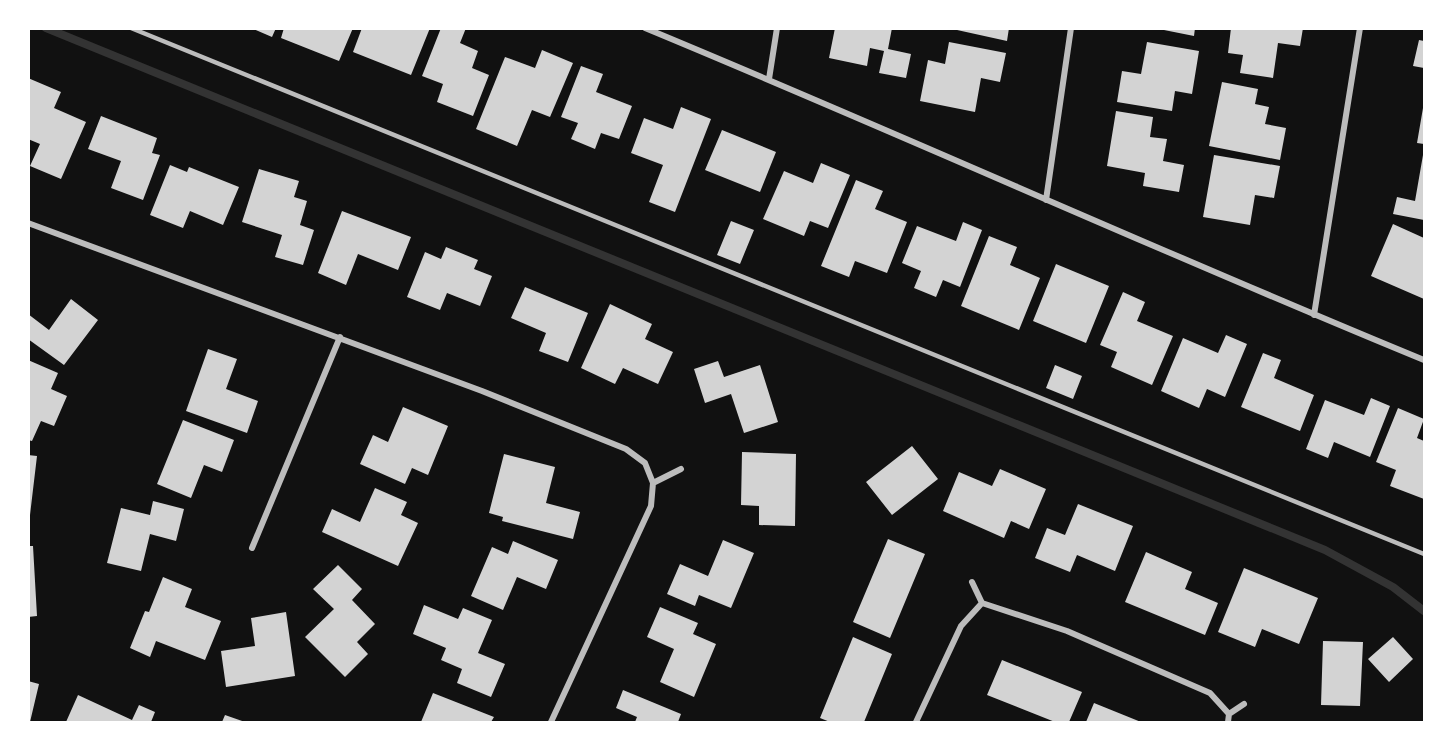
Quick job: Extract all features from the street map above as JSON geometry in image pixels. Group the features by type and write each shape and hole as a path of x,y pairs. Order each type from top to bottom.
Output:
{"street":[{"path":"645,28 1314,315 1425,360"},
{"path":"769,80 777,28"},
{"path":"1046,200 1071,28"},
{"path":"1314,315 1360,28"},
{"path":"28,223 482,391 626,449 645,463 652,483 651,506 551,723"},
{"path":"252,548 340,337"},
{"path":"652,483 681,469"},
{"path":"972,582 982,603 1067,631 1210,693 1229,714 1228,723"},
{"path":"916,723 962,626 982,603"},
{"path":"1229,714 1244,704"}],"lane":[{"path":"131,28 1425,555"}],"building":[{"path":"251,28 276,28 272,37"},
{"path":"284,28 353,28 339,61 281,38"},
{"path":"362,28 430,28 411,75 353,52"},
{"path":"441,28 466,28 460,43 478,51 472,68 489,75 473,116 437,102 443,84 422,76"},
{"path":"835,28 892,28 888,49 911,54 906,78 879,73 884,51 870,48 867,66 829,58"},
{"path":"948,28 1009,28 1007,41"},
{"path":"1154,28 1195,28 1194,36"},
{"path":"1231,28 1303,28 1300,46 1278,43 1273,78 1240,73 1243,55 1228,53"},
{"path":"1419,40 1424,41 1424,68 1413,66"},
{"path":"949,42 1006,53 1000,82 981,78 975,112 920,101 928,60 945,64"},
{"path":"1147,42 1199,51 1192,94 1175,91 1172,111 1117,102 1122,71 1141,74"},
{"path":"542,50 573,63 550,117 532,110 517,146 476,129 505,57 535,68"},
{"path":"581,66 603,74 596,92 632,106 619,139 601,133 595,149 571,139 578,123 561,117"},
{"path":"28,78 61,92 54,108 86,122 61,179 30,166 40,144 28,139"},
{"path":"1222,82 1258,89 1255,104 1269,107 1265,124 1286,128 1280,160 1209,146"},
{"path":"681,107 711,119 675,212 649,202 663,165 631,153 644,118 673,129"},
{"path":"1424,108 1424,144 1417,143"},
{"path":"1116,111 1153,117 1150,137 1167,139 1163,161 1184,165 1179,192 1143,186 1145,173 1107,166"},
{"path":"101,116 157,138 152,153 160,155 143,200 111,188 121,161 88,149"},
{"path":"722,130 776,152 760,192 705,170"},
{"path":"1214,155 1280,166 1274,198 1255,195 1250,225 1203,217"},
{"path":"1423,155 1424,220 1393,214 1397,197 1415,201"},
{"path":"821,163 850,175 828,228 810,221 804,236 763,219 784,171 813,183"},
{"path":"170,165 187,172 189,167 239,187 223,225 190,211 183,228 150,215"},
{"path":"259,169 299,181 294,197 307,201 300,225 314,230 303,265 275,257 282,235 242,222"},
{"path":"856,180 883,191 875,209 907,222 887,273 855,261 849,277 821,266"},
{"path":"342,211 411,237 398,270 358,254 346,285 318,273"},
{"path":"731,221 754,230 740,264 717,255"},
{"path":"963,222 982,230 960,287 943,280 936,297 914,288 921,271 902,263 917,226 956,241"},
{"path":"1393,224 1424,238 1424,299 1371,276"},
{"path":"989,236 1017,247 1010,265 1040,278 1019,330 961,306"},
{"path":"446,247 478,260 474,269 492,276 480,306 447,293 440,310 407,297 425,252 441,259"},
{"path":"1056,264 1109,286 1086,343 1033,321"},
{"path":"525,287 588,313 568,362 539,351 546,333 511,318"},
{"path":"1123,292 1145,302 1137,321 1173,336 1152,385 1111,367 1117,352 1100,345"},
{"path":"71,299 98,320 64,365 28,339 28,314 49,330"},
{"path":"610,304 652,324 645,339 673,352 658,384 623,368 615,384 581,368"},
{"path":"1226,335 1247,344 1225,397 1207,389 1199,408 1161,391 1183,338 1218,353"},
{"path":"208,349 237,359 226,389 258,401 247,433 186,411"},
{"path":"1263,353 1281,360 1274,378 1314,395 1300,431 1241,407"},
{"path":"28,360 58,373 51,389 67,396 54,426 41,421 32,441 28,440"},
{"path":"718,361 724,377 760,365 778,422 744,433 731,394 705,403 694,369"},
{"path":"1055,365 1082,376 1073,399 1046,388"},
{"path":"1371,398 1390,406 1370,457 1334,442 1328,458 1306,449 1325,400 1364,415"},
{"path":"403,407 448,426 428,475 412,468 405,484 360,464 373,435 388,442"},
{"path":"1398,408 1424,419 1417,438 1424,441 1424,499 1390,486 1396,470 1376,462"},
{"path":"183,420 234,440 222,472 204,465 191,498 157,484"},
{"path":"912,446 938,479 892,515 866,482"},
{"path":"742,452 796,454 795,526 759,525 759,506 741,505"},
{"path":"504,454 555,467 546,503 580,512 573,539 502,521 503,517 489,513"},
{"path":"28,455 37,456 30,515 28,514"},
{"path":"1000,469 1046,489 1029,529 1011,521 1004,538 943,511 959,472 992,486"},
{"path":"375,488 407,502 401,515 418,523 398,566 322,532 332,509 360,522"},
{"path":"153,501 184,509 176,541 150,534 141,571 107,563 121,508 150,515"},
{"path":"1078,504 1133,526 1115,571 1077,555 1070,572 1035,558 1047,528 1065,535"},
{"path":"888,539 925,554 890,638 853,622"},
{"path":"723,540 754,553 731,608 699,595 695,606 667,594 680,564 708,576"},
{"path":"513,541 558,560 546,589 517,577 503,610 471,596 492,547 508,554"},
{"path":"28,546 33,546 37,616 28,617"},
{"path":"1146,552 1192,572 1185,589 1218,603 1205,635 1125,602"},
{"path":"338,565 362,589 352,600 375,624 357,642 368,654 345,677 305,637 334,609 313,589"},
{"path":"1244,568 1318,598 1299,644 1262,629 1255,647 1218,632"},
{"path":"163,577 192,589 185,607 221,621 205,660 156,641 150,657 130,648 145,611 149,612"},
{"path":"424,605 458,619 463,608 492,620 478,653 505,664 491,697 457,683 462,669 441,660 446,648 413,634"},
{"path":"660,607 698,623 693,634 716,644 694,697 660,682 674,649 647,637"},
{"path":"286,612 295,676 226,687 221,651 255,646 251,618"},
{"path":"853,637 892,654 864,722 830,722 820,718"},
{"path":"1393,637 1413,659 1389,682 1368,659"},
{"path":"1323,641 1363,642 1360,706 1321,705"},
{"path":"1002,660 1082,692 1069,722 1055,722 987,695"},
{"path":"28,681 39,684 30,722 28,722"},
{"path":"623,690 681,714 678,722 635,722 637,717 616,708"},
{"path":"433,693 494,717 491,722 421,722"},
{"path":"78,695 132,720 139,705 155,712 151,722 66,722"},
{"path":"1094,703 1141,722 1086,722"},
{"path":"225,715 245,722 222,722"}],"waterway":[{"path":"46,28 1325,550 1393,587 1424,611"}]}
